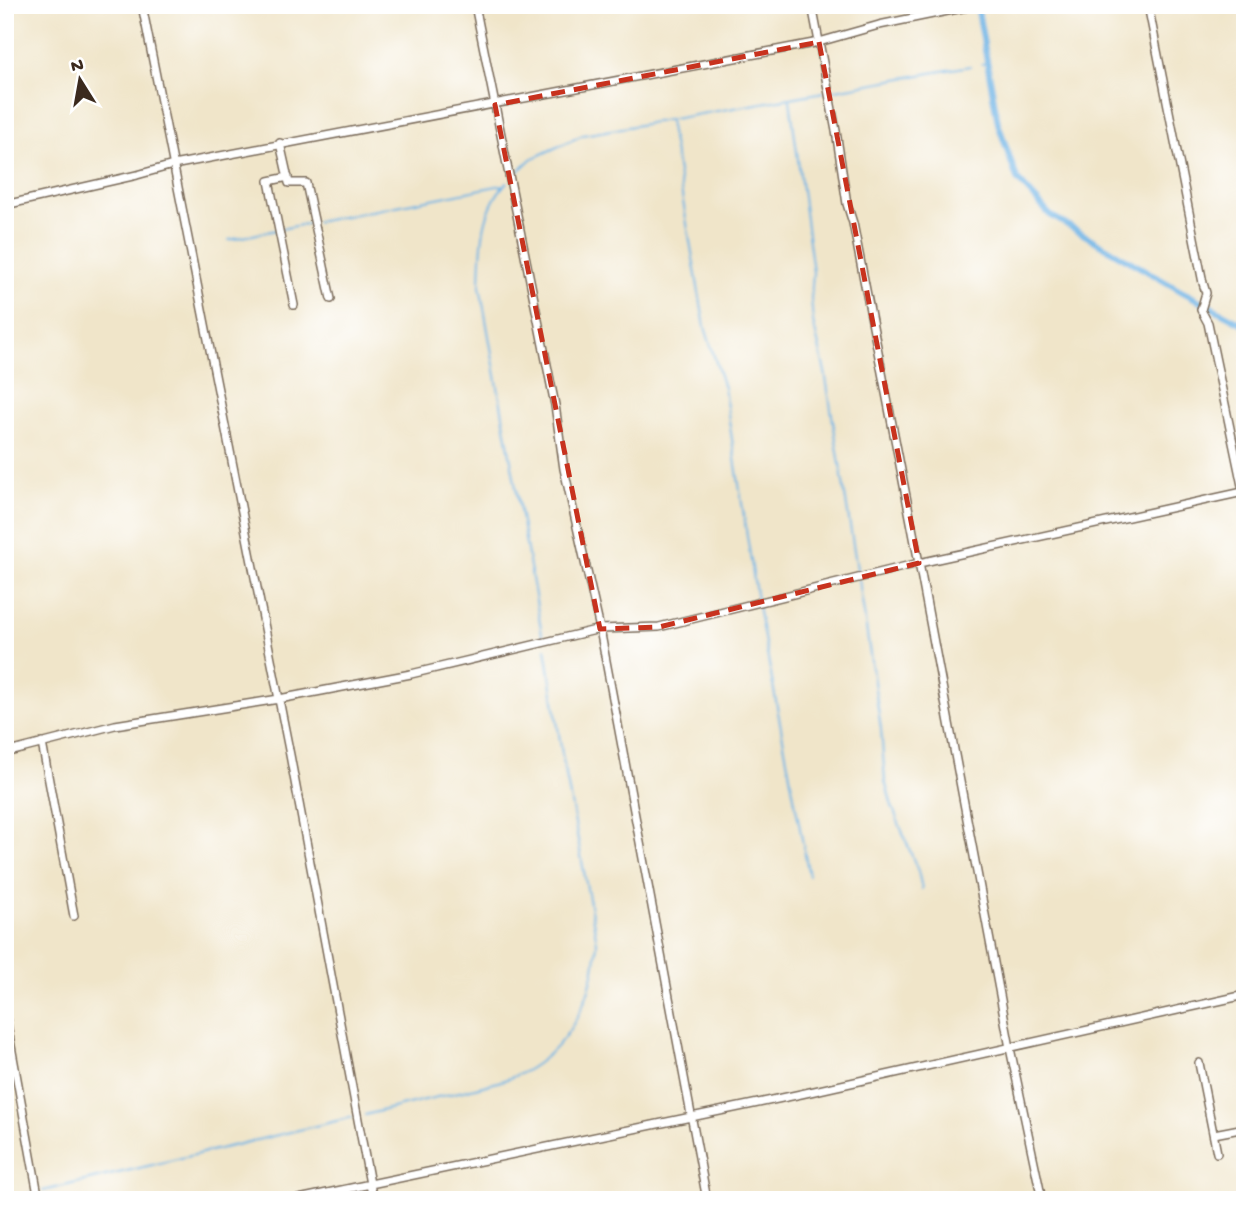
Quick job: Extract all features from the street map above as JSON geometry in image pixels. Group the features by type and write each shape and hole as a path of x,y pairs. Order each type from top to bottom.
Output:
{"street":[{"path":"142,5 279,699 373,1200"},
{"path":"475,5 555,405 564,469 600,629 707,1200"},
{"path":"813,5 847,204 853,223 1010,1048 1042,1200"},
{"path":"5,753 115,725 279,699 411,674 600,629 659,627 919,563 1244,496 1208,323 1201,310 1206,299 1148,5"},
{"path":"5,205 173,164 819,42 879,25 973,6"},
{"path":"280,143 289,183 306,183 331,299"},
{"path":"288,177 269,181 294,305"},
{"path":"42,743 74,916"},
{"path":"294,1200 693,1117 1245,995"},
{"path":"5,1013 39,1200"},
{"path":"1199,1063 1217,1153"},
{"path":"1214,1135 1245,1128"}],"highlighted area":[{"path":"819,42 919,563 659,627 600,629 495,105"}],"waterway":[{"path":"977,5 998,123 1017,179 1050,215 1245,325"},
{"path":"982,64 987,63"},
{"path":"830,91 970,66"},
{"path":"513,176 531,159 583,135 824,92"},
{"path":"790,100 813,272 813,322 825,372 858,575"},
{"path":"669,121 705,327 724,388 757,600"},
{"path":"507,182 498,193 487,218 482,245 480,286 543,640"},
{"path":"316,222 502,185"},
{"path":"281,229 310,223"},
{"path":"229,240 276,230"},
{"path":"859,580 881,729 885,781 922,889"},
{"path":"758,606 809,876"},
{"path":"365,1115 504,1080 529,1069 558,1045 579,1014 586,997 592,979 597,942 562,754 546,648"},
{"path":"43,1191 353,1117"},
{"path":"6,1200 33,1193"}]}
